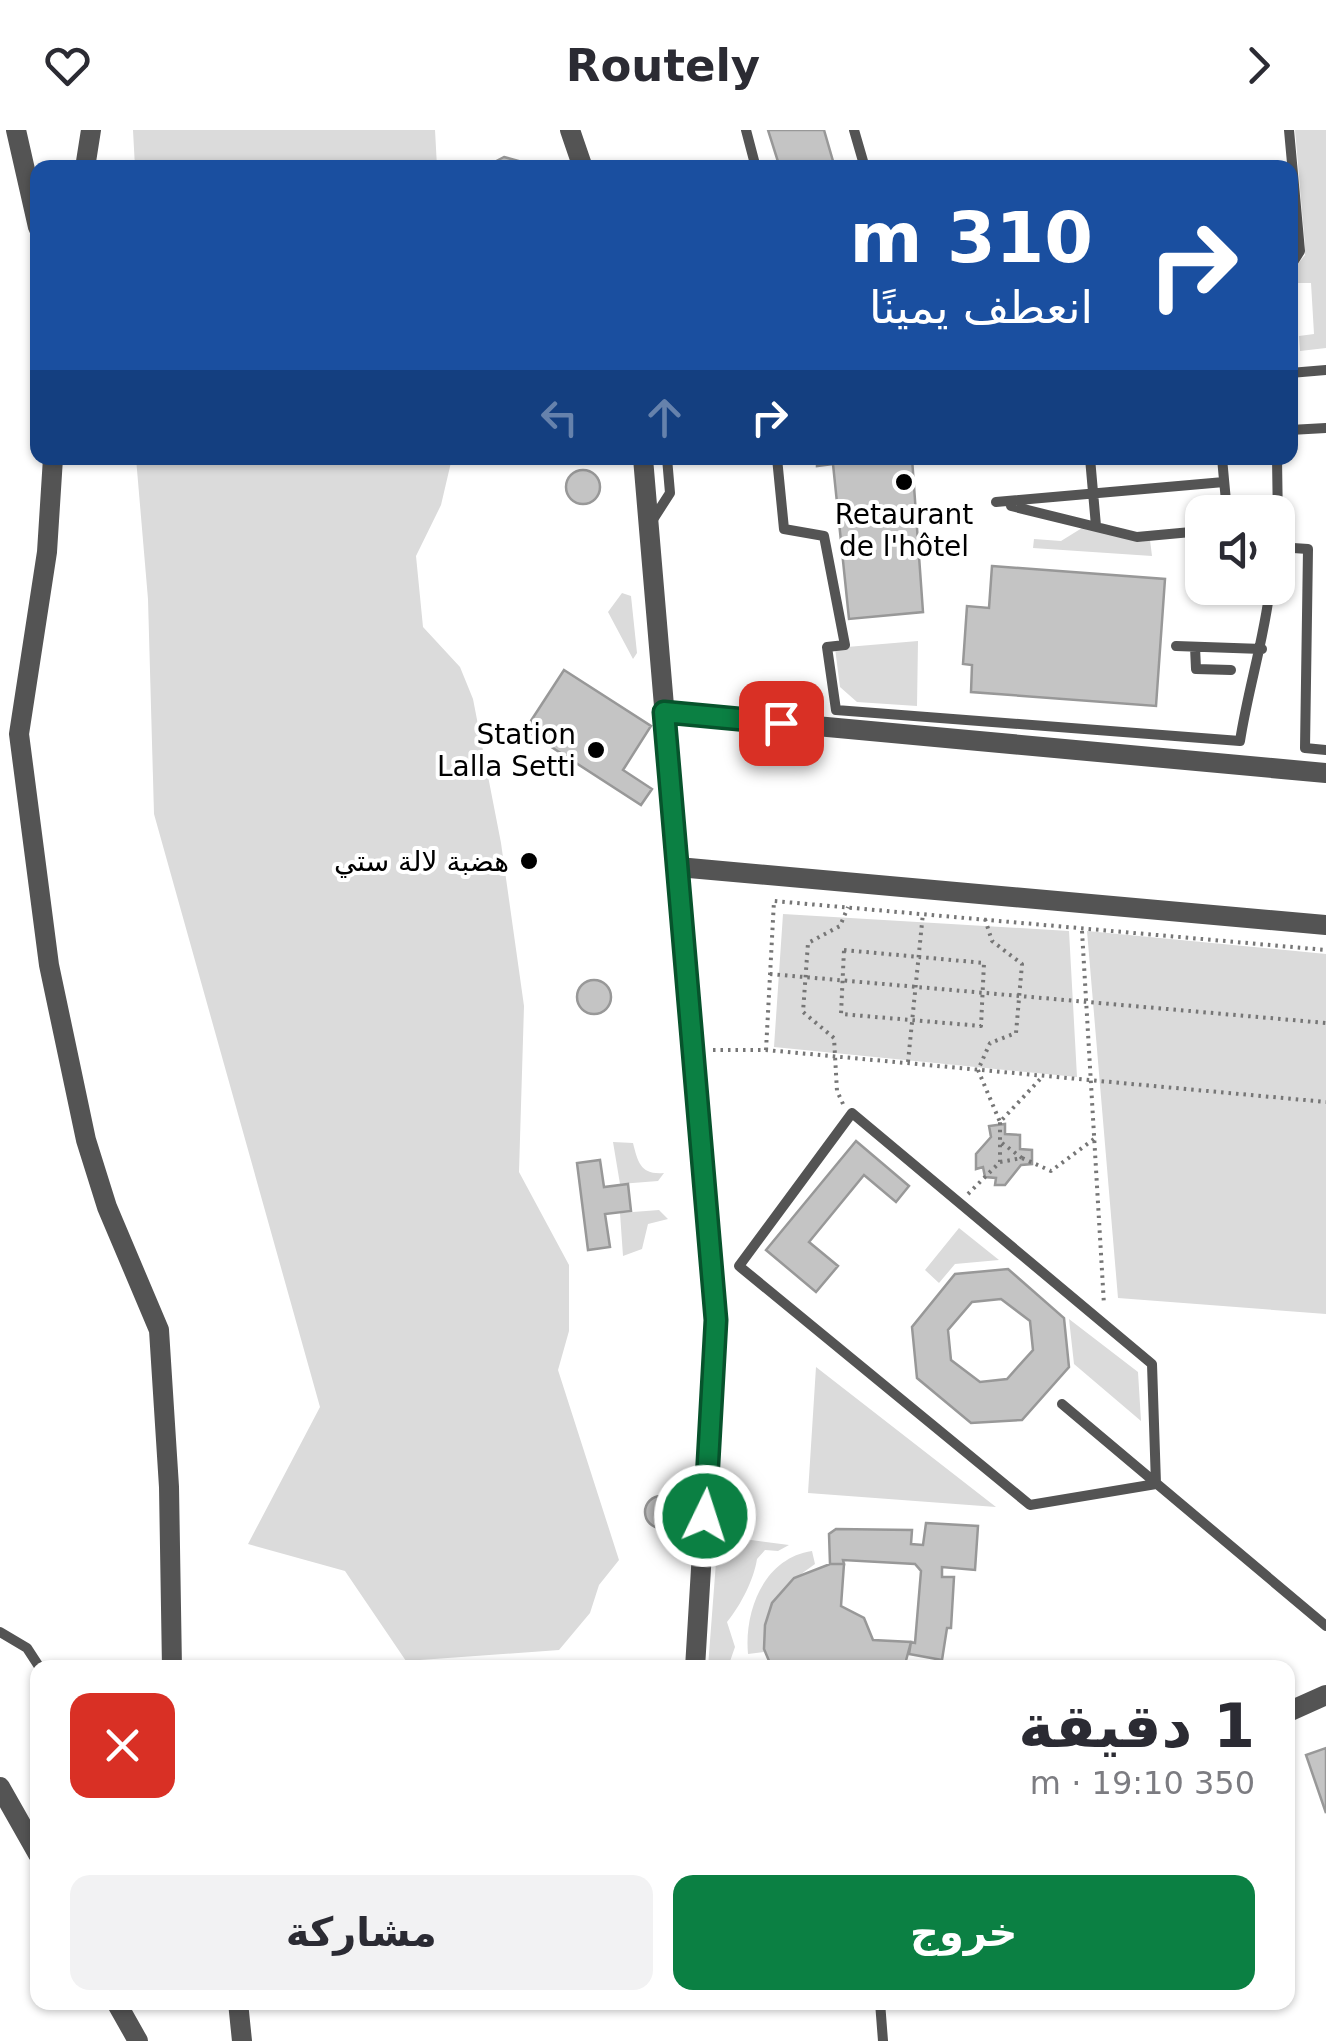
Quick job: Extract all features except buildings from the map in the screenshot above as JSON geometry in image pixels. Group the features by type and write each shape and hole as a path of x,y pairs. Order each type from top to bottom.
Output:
{"street":[{"path":"16,130 30,192"},
{"path":"86,160 91,130"},
{"path":"570,130 581,160"},
{"path":"53,465 47,552 20,734 49,965 86,1140 107,1207 159,1330 169,1487 172,1660"},
{"path":"644,465 716,1320 695,1660"},
{"path":"664,712 1326,774"},
{"path":"678,868 1326,924"},
{"path":"1295,1709 1326,1695"},
{"path":"0,1787 30,1840"},
{"path":"121,2010 138,2041"},
{"path":"239,2010 242,2041"}],"lane":[{"path":"746,130 754,160"},
{"path":"854,130 863,160"},
{"path":"1289,130 1292,160"},
{"path":"1298,229 1298,254"},
{"path":"1298,372 1326,370"},
{"path":"1298,430 1326,428"},
{"path":"648,526 670,493 668,465"},
{"path":"778,465 784,530 824,536 845,645 826,647 836,710 1240,741 1247,697 1262,650 1268,605"},
{"path":"1091,465 1096,526"},
{"path":"1223,465 1225,495"},
{"path":"1277,465 1278,495"},
{"path":"1185,533 1138,537 996,502 1094,497 1224,482"},
{"path":"1295,548 1308,548 1305,748 1326,750"},
{"path":"1176,646 1262,650"},
{"path":"1195,647 1196,669 1230,670"},
{"path":"852,1113 1152,1364 1156,1484 1030,1505 739,1266 852,1113"},
{"path":"1062,1404 1326,1626"},
{"path":"0,1632 27,1648 35,1660"},
{"path":"881,2010 883,2041"}],"path":[{"path":"766,1050 774,900 1326,950"},
{"path":"848,906 840,926 808,942 803,1012 834,1038 837,1091 852,1113"},
{"path":"908,1062 922,913"},
{"path":"985,919 992,942 1022,964 1016,1033 990,1043 978,1070 1000,1122 1000,1162"},
{"path":"1082,928 1106,1325"},
{"path":"844,950 918,957 984,963 981,1026 841,1014 844,950"},
{"path":"770,974 1326,1024"},
{"path":"694,1051 766,1050 1326,1102"},
{"path":"1000,1122 1043,1076"},
{"path":"1002,1142 1022,1158 1051,1171 1094,1139"},
{"path":"960,1203 1000,1162 1022,1158"}],"shaded area":[{"path":"133,130 435,130 437,160 135,160"},
{"path":"1295,130 1326,130 1326,348 1300,351 1299,336 1314,334 1311,283 1298,283 1298,264 1305,255 1305,245"},
{"path":"137,465 450,465 441,505 416,556 423,627 460,667 473,699 501,843 524,1006 519,1172 569,1265 569,1331 558,1370 619,1560 599,1585 590,1613 559,1650 405,1660 345,1571 248,1544 320,1407 154,814 148,599"},
{"path":"1082,528 1150,540 1152,556 1033,548 1034,539 1061,541"},
{"path":"622,593 631,596 637,653 633,659 608,612"},
{"path":"918,641 917,706 857,702 840,687 835,648"},
{"path":"783,914 1069,931 1077,1077 774,1047"},
{"path":"1087,931 1326,954 1326,1314 1118,1298"},
{"path":"613,1142 633,1143 645,1170 664,1173 658,1181 620,1184"},
{"path":"659,1210 668,1219 648,1224 642,1249 623,1256 620,1213"},
{"path":"959,1228 999,1260 955,1264 939,1283 925,1270"},
{"path":"1069,1319 1138,1372 1141,1421 1074,1364"},
{"path":"816,1367 996,1507 808,1493"},
{"path":"736,1538 789,1545 778,1551 765,1550 757,1559 746,1592 727,1622 735,1647 730,1660 709,1660 717,1549 734,1549"},
{"path":"812,1551 815,1564 783,1591 770,1611 765,1652 748,1654 750,1621 761,1589 781,1564"}],"place":[{"name":"Retaurant de l'hôtel","path":"904,482"},
{"name":"Station Lalla Setti","path":"596,750"},
{"name":"هضبة لالة ستي","path":"529,861"}],"route":[{"path":"705,1516 716,1320 664,712 781,723"}]}
